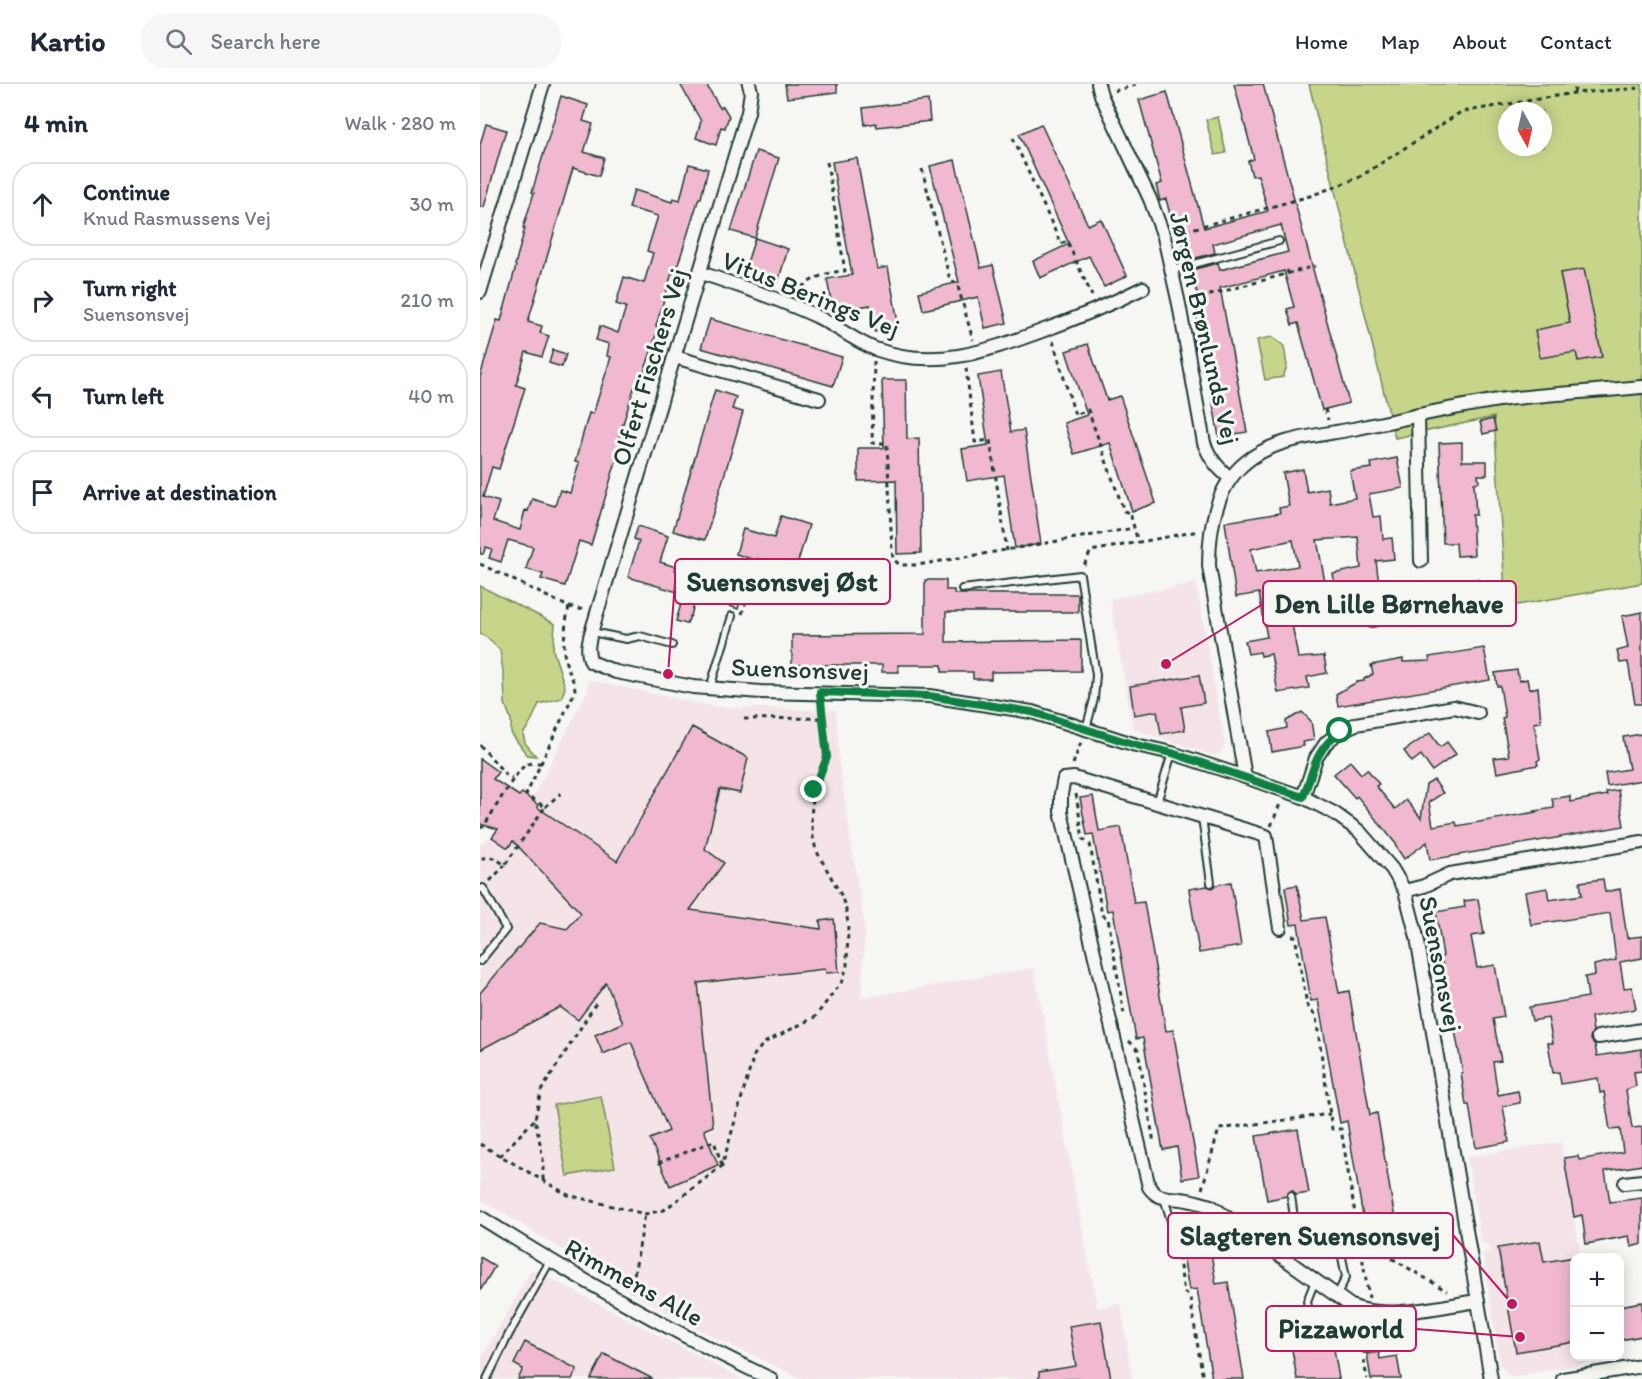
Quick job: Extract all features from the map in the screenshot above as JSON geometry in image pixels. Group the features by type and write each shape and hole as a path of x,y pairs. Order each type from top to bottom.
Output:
{"street":[{"path":"480,292 543,84"},
{"name":"Olfert Fischers Vej","path":"591,662 588,647 591,632 748,112 751,91 749,84"},
{"name":"Jørgen Brønlunds Vej","path":"1100,90 1150,199 1164,237 1179,304 1204,443 1209,456 1230,478"},
{"name":"Vitus Berings Vej","path":"701,273 786,302 820,318 874,349 922,358 964,356 985,352 1098,310 1143,288"},
{"path":"675,357 819,399"},
{"name":"Jørgen Brønlunds Vej","path":"1245,777 1209,566 1211,529 1219,502 1230,478 1244,463 1274,445 1504,399 1642,387"},
{"path":"1418,416 1422,561"},
{"name":"Suensonsvej","path":"591,662 616,672 669,683 710,688 761,692 929,696 1032,712 1172,753 1303,797 1334,813 1359,831 1392,869 1405,891 1417,937 1472,1301 1491,1379"},
{"path":"1303,797 1316,758 1326,743 1340,731 1356,724 1454,707 1478,713"},
{"path":"1280,928 1266,836 1074,777 1064,778 1060,812 1149,1187 1153,1194 1211,1206 1336,1295 1365,1310 1398,1312 1472,1301"},
{"path":"1405,891 1424,886 1450,874 1642,842"},
{"path":"1598,1037 1642,1030"},
{"path":"1624,1183 1642,1181"},
{"name":"Rimmens Alle","path":"480,1217 550,1261 696,1343 771,1379"},
{"path":"1563,1379 1605,1376 1642,1366"}],"lane":[{"path":"1172,270 1279,241"},
{"path":"962,589 1080,575 1096,675 1094,699 1086,729"},
{"path":"710,688 732,616"},
{"path":"591,632 626,639 640,636 672,645"},
{"path":"1157,803 1172,753"},
{"path":"1202,816 1211,883"},
{"path":"480,961 506,929 482,889"},
{"path":"1290,1196 1297,1239"},
{"path":"1164,1198 1176,1237"},
{"path":"1284,1258 1297,1239 1315,1232 1336,1228 1346,1277 1336,1295"},
{"path":"487,1379 550,1261"},
{"path":"1312,1332 1307,1301 1315,1280"},
{"path":"1365,1310 1365,1349"}],"path":[{"path":"1100,90 1140,84"},
{"path":"1574,93 1576,84"},
{"path":"1164,237 1310,196 1358,178 1461,112 1574,93 1642,88"},
{"path":"1013,138 1061,244 1067,241 1098,310"},
{"path":"786,302 802,286 818,277 831,271 845,271 827,162"},
{"path":"922,168 950,280 957,283 973,341 985,352"},
{"path":"1179,304 1315,266"},
{"path":"1050,328 1075,415 1088,410 1124,511 1130,513 1138,542"},
{"path":"874,349 872,443 887,443 893,559 900,565 918,566 1134,528"},
{"path":"964,356 975,442 990,440 1008,551"},
{"path":"1080,575 1091,551 1211,529"},
{"path":"732,616 741,618 759,558"},
{"path":"480,564 569,607 563,645 574,691 526,795 545,807"},
{"path":"480,1144 568,1195 645,1214 664,1210 722,1167 754,1055 764,1043 815,1017 843,980 847,965 846,910 841,895 816,850 813,837 811,816 814,790 827,757 820,692"},
{"path":"744,719 822,718"},
{"path":"1086,729 1072,768 1083,839 1090,844 1102,915 1108,918 1125,1019"},
{"path":"480,745 506,775 512,778"},
{"path":"480,828 484,826 509,788 512,778 527,764 542,763"},
{"path":"1266,836 1285,791"},
{"path":"482,889 505,865 545,807 561,794"},
{"path":"480,858 495,858 505,865"},
{"path":"1280,928 1281,938 1295,936 1306,1005 1316,1017 1332,1129 1341,1129 1360,1240 1365,1310"},
{"path":"543,1180 543,1158 535,1119 541,1091 598,1000"},
{"path":"1129,1041 1138,1050 1156,1153"},
{"path":"1198,1203 1219,1129 1330,1114"},
{"path":"500,1156 535,1119"},
{"path":"658,1163 714,1141 722,1167"},
{"path":"629,1305 645,1214"},
{"path":"1176,1237 1184,1292 1190,1297 1203,1379"},
{"path":"1360,1240 1472,1301"},
{"path":"1365,1349 1363,1355 1367,1379"}],"shaded area":[{"path":"1196,583 1225,746 1216,756 1133,729 1110,599"},
{"path":"588,680 716,707 836,710 839,764 865,930 861,998 1034,968 1097,1308 1121,1304 1132,1379 802,1379 701,1331 637,1296 480,1199 480,844 494,835 523,791 533,797 588,690"},
{"path":"1561,1142 1580,1253 1570,1253 1570,1361 1599,1361 1511,1377 1500,1365 1483,1254 1490,1252 1489,1244 1481,1244 1467,1157"},
{"path":"532,1269 742,1379 480,1379 480,1360"}],"green space":[{"path":"1309,84 1642,84 1642,583 1506,607 1494,417 1395,438"},
{"path":"1218,117 1226,153 1215,155 1206,120"},
{"path":"1272,337 1284,346 1287,366 1283,377 1265,380 1257,340"},
{"path":"480,586 555,624 553,650 565,687 562,698 539,704 523,734 525,743 536,756 527,755 511,733 511,720 505,703 500,650 480,634"},
{"path":"601,1096 615,1167 567,1176 554,1105"}],"building":[{"path":"680,84 706,84 720,108 723,106 729,116 725,128 721,127 716,145 696,138 701,121"},
{"path":"785,84 837,84 837,92 787,98"},
{"path":"1234,84 1263,84 1349,403 1322,410 1298,323 1292,325 1287,309 1294,307 1284,271 1220,288 1247,432 1219,437 1203,349 1196,350 1193,334 1200,333 1194,302 1199,301 1191,270 1218,263 1220,270 1288,252 1281,225 1213,244 1215,253 1188,260 1179,229 1174,230 1166,199 1160,201 1156,185 1162,183 1139,100 1167,92 1204,228 1268,211 1258,175 1252,176 1248,161 1254,159"},
{"path":"561,96 588,105 583,121 593,124 584,152 604,158 599,176 573,168 528,322 542,326 540,333 549,336 542,357 526,352 516,385 525,388 499,469 492,467 483,497 499,502 493,521 520,530 525,510 528,511 532,499 555,506 560,490 570,493 579,463 575,462 589,413 593,414 611,357 607,356 609,344 596,340 600,326 618,333 626,307 616,304 624,277 644,283 653,253 647,251 658,216 629,208 634,190 672,202 673,198 680,200 689,164 708,169 701,198 699,198 675,274 672,273 656,326 658,327 652,349 638,390 634,388 619,437 623,438 591,545 579,541 565,586 541,579 543,574 526,569 533,547 508,540 501,562 489,558 492,549 486,547 483,554 480,554 480,377 497,320 501,321 525,228 523,228 534,193 532,192"},
{"path":"928,100 930,121 877,127 876,123 865,125 863,108"},
{"path":"486,124 506,130 484,207 480,207 480,145"},
{"path":"1041,124 1088,225 1101,219 1127,276 1104,287 1089,256 1040,278 1033,261 1069,244 1019,134"},
{"path":"756,151 779,158 755,238 731,231"},
{"path":"857,158 877,269 888,267 899,328 875,332 870,305 833,312 827,279 852,275 832,162"},
{"path":"955,160 981,268 993,265 1007,323 985,328 978,297 923,310 919,292 959,282 930,166"},
{"path":"755,238 788,249 778,282 744,272"},
{"path":"1584,269 1602,357 1578,361 1576,352 1540,358 1535,330 1570,323 1560,273"},
{"path":"710,319 842,357 833,386 701,348"},
{"path":"1088,344 1107,400 1120,396 1156,503 1132,511 1110,443 1074,454 1064,423 1087,415 1066,351"},
{"path":"553,350 566,354 562,367 549,363"},
{"path":"1001,372 1011,432 1024,430 1041,544 1015,548 1004,475 967,481 962,449 988,445 978,376"},
{"path":"882,380 906,380 907,439 919,438 921,553 897,554 896,480 858,481 858,448 884,448"},
{"path":"715,390 736,397 732,409 743,412 705,540 673,531"},
{"path":"1493,419 1496,431 1483,434 1480,422"},
{"path":"1462,442 1462,461 1487,461 1487,475 1478,475 1479,482 1474,483 1476,515 1472,515 1474,555 1457,556 1456,543 1443,543 1439,443"},
{"path":"1397,458 1403,488 1369,494 1373,517 1381,516 1383,539 1392,538 1394,559 1376,561 1380,592 1393,590 1394,595 1408,592 1411,606 1436,604 1435,590 1466,589 1465,580 1478,579 1478,588 1483,588 1484,609 1439,612 1439,624 1410,627 1409,614 1383,619 1384,625 1369,628 1361,586 1336,590 1333,574 1361,568 1358,537 1317,540 1325,582 1286,589 1298,658 1324,656 1327,673 1307,677 1309,688 1278,693 1271,654 1261,656 1260,652 1248,654 1245,641 1267,637 1259,593 1236,597 1225,522 1280,513 1279,508 1289,506 1283,473 1303,469 1307,492 1328,488 1330,503 1355,498 1350,471 1372,468 1371,463","holes":["1293,540 1298,566 1256,573 1251,549"]},
{"path":"781,516 809,525 792,581 764,573 767,564 736,554 743,529 774,538"},
{"path":"638,526 668,536 660,562 676,567 675,570 701,578 687,624 676,621 684,594 628,577 639,541 634,539"},
{"path":"925,580 946,580 946,590 954,590 954,594 1078,594 1078,612 946,612 946,642 1081,640 1081,671 991,672 991,679 973,679 973,672 942,672 942,665 898,665 899,672 882,672 882,665 792,665 792,635 925,634"},
{"path":"729,587 743,592 738,609 724,604"},
{"path":"1642,612 1642,704 1635,704 1628,662 1620,663 1617,651 1628,648 1622,616"},
{"path":"1484,648 1490,680 1338,706 1336,694 1357,682 1364,681 1373,674 1371,665 1403,659 1403,662 1430,661 1429,657"},
{"path":"1517,670 1519,681 1527,679 1529,689 1538,687 1541,722 1534,723 1540,759 1537,761 1538,765 1497,773 1494,758 1509,756 1502,718 1505,717 1500,686 1497,686 1495,673"},
{"path":"1199,675 1204,703 1181,707 1185,730 1161,734 1157,711 1134,715 1130,686"},
{"path":"1302,712 1311,721 1314,740 1303,742 1304,746 1272,752 1269,732 1287,728 1286,721"},
{"path":"692,727 748,758 740,793 720,789 705,849 724,863 690,910 821,929 820,921 834,919 839,972 826,973 825,969 698,983 713,1126 704,1130 718,1165 670,1186 650,1139 669,1131 631,1042 603,1054 595,1035 623,1023 606,983 578,1020 560,1007 480,1050 480,993 540,923 567,929 581,913 513,841 508,848 492,837 498,829 480,824 480,759 498,772 493,779 519,796 522,793 538,805 537,807 617,861"},
{"path":"1430,733 1440,747 1447,742 1456,754 1432,771 1421,755 1412,762 1404,751"},
{"path":"1642,734 1642,780 1607,786 1605,773 1629,769 1623,737"},
{"path":"1350,761 1361,774 1367,769 1379,784 1376,786 1395,809 1406,800 1421,818 1426,785 1434,780 1443,793 1429,802 1433,826 1456,822 1457,826 1536,812 1554,808 1552,799 1570,796 1570,802 1607,795 1606,792 1618,790 1624,826 1430,860 1427,842 1404,859 1396,844 1357,796 1355,798 1334,774"},
{"path":"1093,796 1099,831 1121,827 1134,903 1144,902 1166,1031 1173,1030 1199,1176 1182,1179 1177,1147 1163,1150 1143,1038 1136,1039 1113,910 1107,911 1093,834 1087,835 1080,798"},
{"path":"1603,879 1605,892 1620,889 1627,938 1642,936 1642,958 1620,962 1624,988 1632,987 1636,1009 1591,1017 1593,1031 1590,1038 1595,1045 1597,1056 1642,1049 1642,1071 1634,1072 1636,1086 1626,1090 1632,1128 1642,1127 1642,1165 1605,1171 1610,1202 1642,1198 1642,1244 1631,1247 1629,1236 1586,1244 1582,1215 1574,1217 1564,1158 1578,1156 1579,1160 1623,1152 1620,1129 1610,1130 1604,1092 1600,1093 1598,1078 1561,1084 1559,1072 1553,1073 1548,1043 1553,1043 1548,1018 1532,1021 1529,1007 1588,997 1585,977 1595,975 1594,965 1616,960 1610,913 1531,925 1525,892 1547,888 1549,900 1582,895 1580,882"},
{"path":"1231,882 1241,946 1199,953 1189,889 1207,886 1212,888"},
{"path":"1297,885 1304,920 1325,917 1339,993 1349,991 1370,1115 1377,1113 1399,1243 1383,1246 1377,1214 1363,1217 1347,1121 1340,1123 1318,1000 1311,1001 1298,924 1291,925 1285,887"},
{"path":"1478,899 1484,934 1471,936 1477,968 1495,965 1504,1017 1493,1019 1501,1061 1493,1062 1498,1095 1518,1091 1520,1103 1503,1106 1509,1142 1476,1148 1469,1105 1466,1105 1461,1073 1463,1073 1441,957 1443,956 1436,912 1465,907 1464,901"},
{"path":"1298,1129 1309,1193 1296,1195 1290,1191 1286,1196 1267,1200 1256,1136"},
{"path":"1209,1240 1216,1284 1228,1282 1244,1379 1212,1379 1197,1289 1189,1290 1181,1244"},
{"path":"1540,1241 1544,1262 1570,1258 1570,1343 1516,1352 1498,1248"},
{"path":"480,1257 495,1266 480,1291"},
{"path":"1642,1302 1642,1336 1624,1339 1624,1305"},
{"path":"1101,1321 1111,1379 1039,1379 1039,1372 1076,1366 1069,1326"},
{"path":"1331,1331 1339,1379 1297,1379 1290,1338 1308,1335 1312,1337 1317,1333"},
{"path":"525,1342 577,1369 572,1379 518,1379 523,1369 514,1364"},
{"path":"1379,1352 1380,1359 1397,1356 1401,1379 1371,1379 1367,1354"},
{"path":"604,1354 653,1379 591,1379"}],"place":[{"name":"Den Lille Børnehave","path":"1166,664"},
{"name":"Suensonsvej Øst","path":"668,674"},
{"name":"Slagteren Suensonsvej","path":"1512,1304"},
{"name":"Pizzaworld","path":"1520,1337"}],"route":[{"path":"814,790 827,757 820,692 929,696 1032,712 1136,745 1172,753 1303,797 1316,758 1326,743 1340,731"}]}
